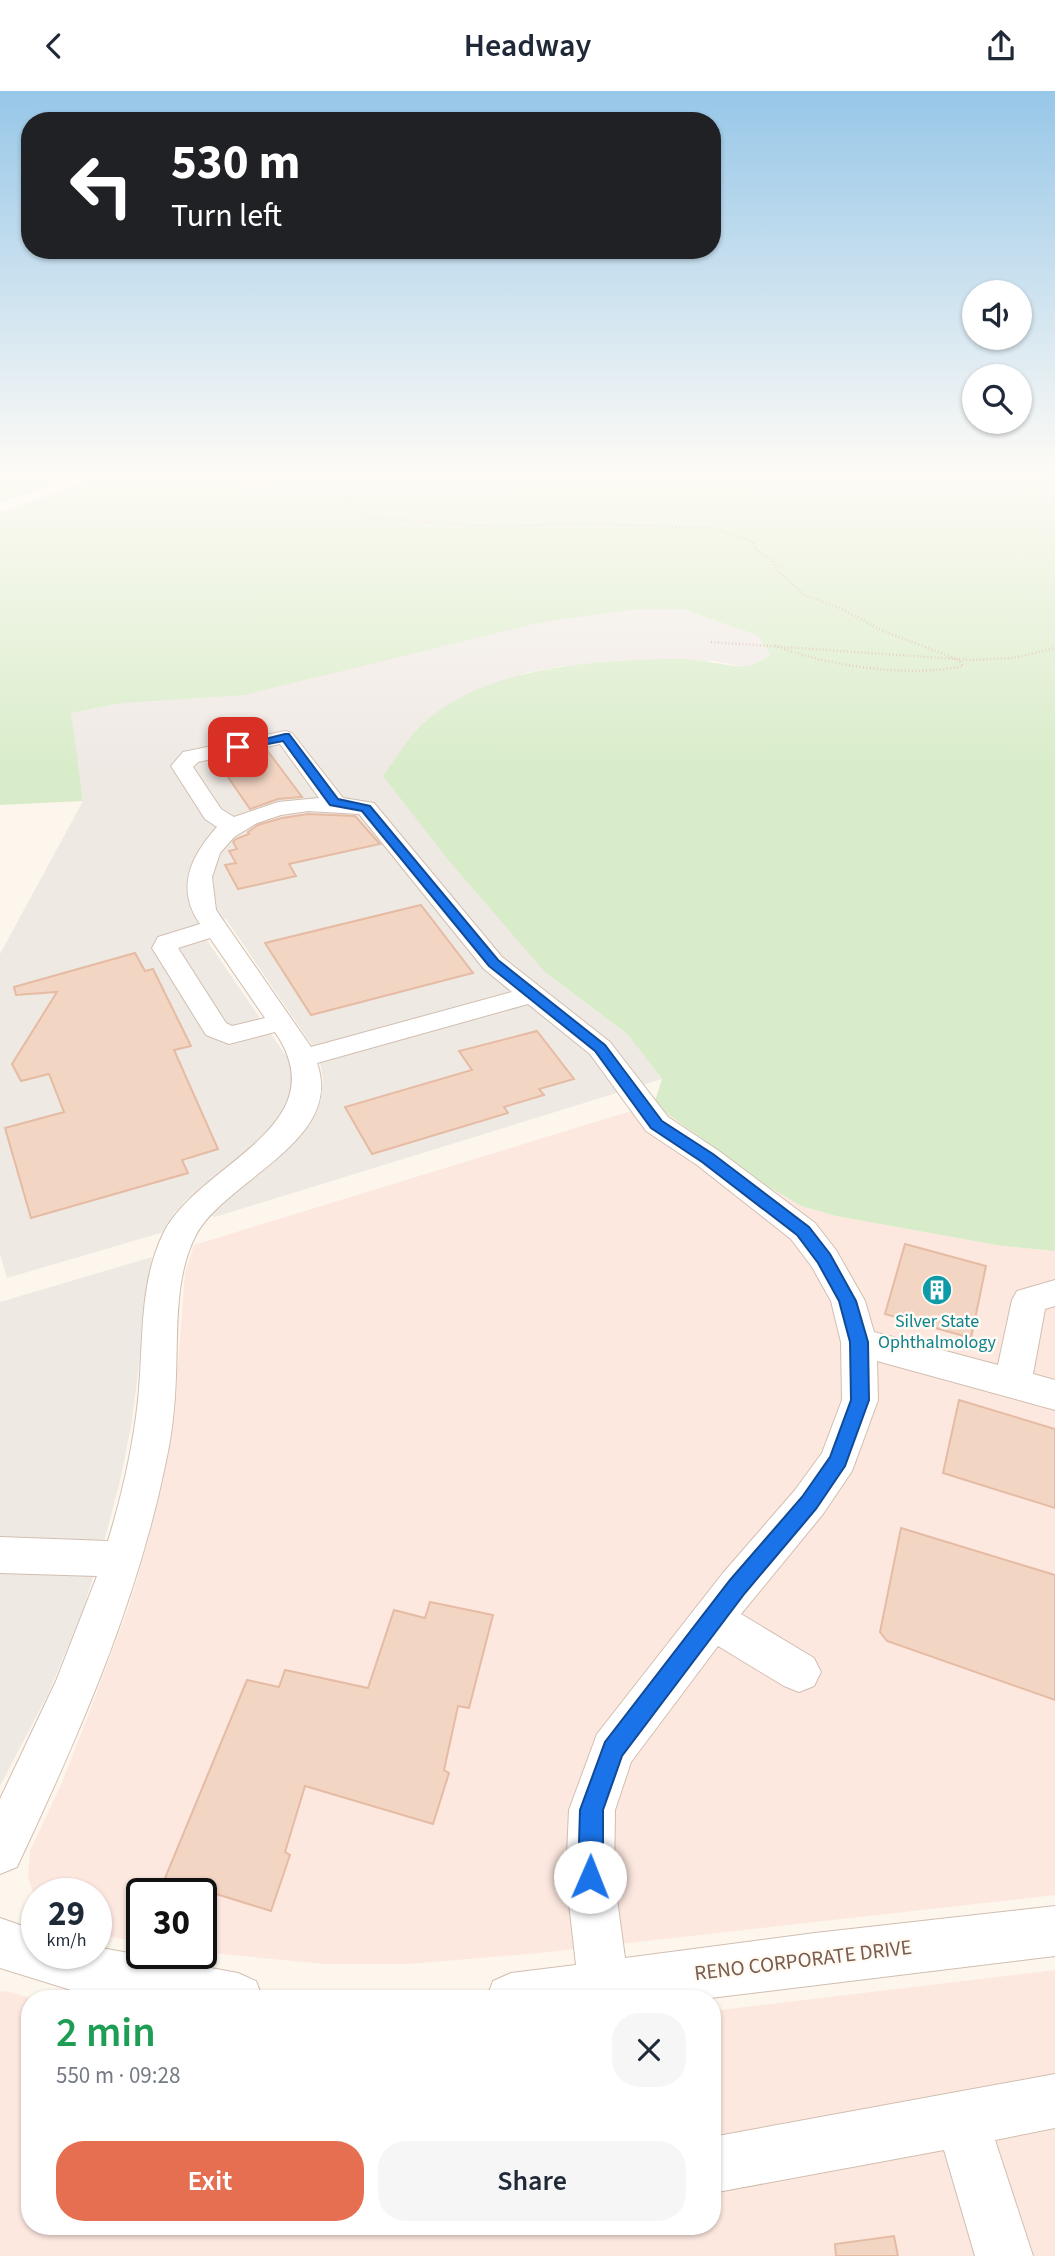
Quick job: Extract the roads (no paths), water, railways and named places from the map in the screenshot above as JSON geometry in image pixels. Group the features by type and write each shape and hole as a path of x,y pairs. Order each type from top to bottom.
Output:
{"street":[{"path":"231,826 213,814 182,766 191,757 285,737 334,802"},
{"path":"6,1839 89,1654 124,1559 156,1402 165,1282 171,1253 180,1230 194,1212 286,1133 298,1116 307,1095 309,1078 303,1058 203,910 198,891 203,863 218,836 231,826 253,816 286,808 334,802 366,808 494,963 600,1048 657,1124 708,1158 803,1231 824,1259 848,1301 859,1342 860,1400 838,1460 809,1503 712,1619 613,1750 592,1810 590,1877 604,1990"},
{"path":"215,928 179,937 167,943 165,948 216,1029 229,1035 281,1022"},
{"path":"303,1058 534,994"},
{"path":"1013,1383 1029,1300 1055,1293"},
{"path":"859,1342 1055,1395"},
{"path":"0,1555 124,1559"},
{"path":"712,1619 799,1672"},
{"name":"RENO CORPORATE DRIVE","path":"616,1990 816,1958 1055,1931"},
{"path":"0,1943 111,1975 178,1990"},
{"path":"721,2163 1055,2101"},
{"path":"962,2120 1004,2256"}],"place":[{"name":"Silver State Ophthalmology","path":"937,1290"}]}
